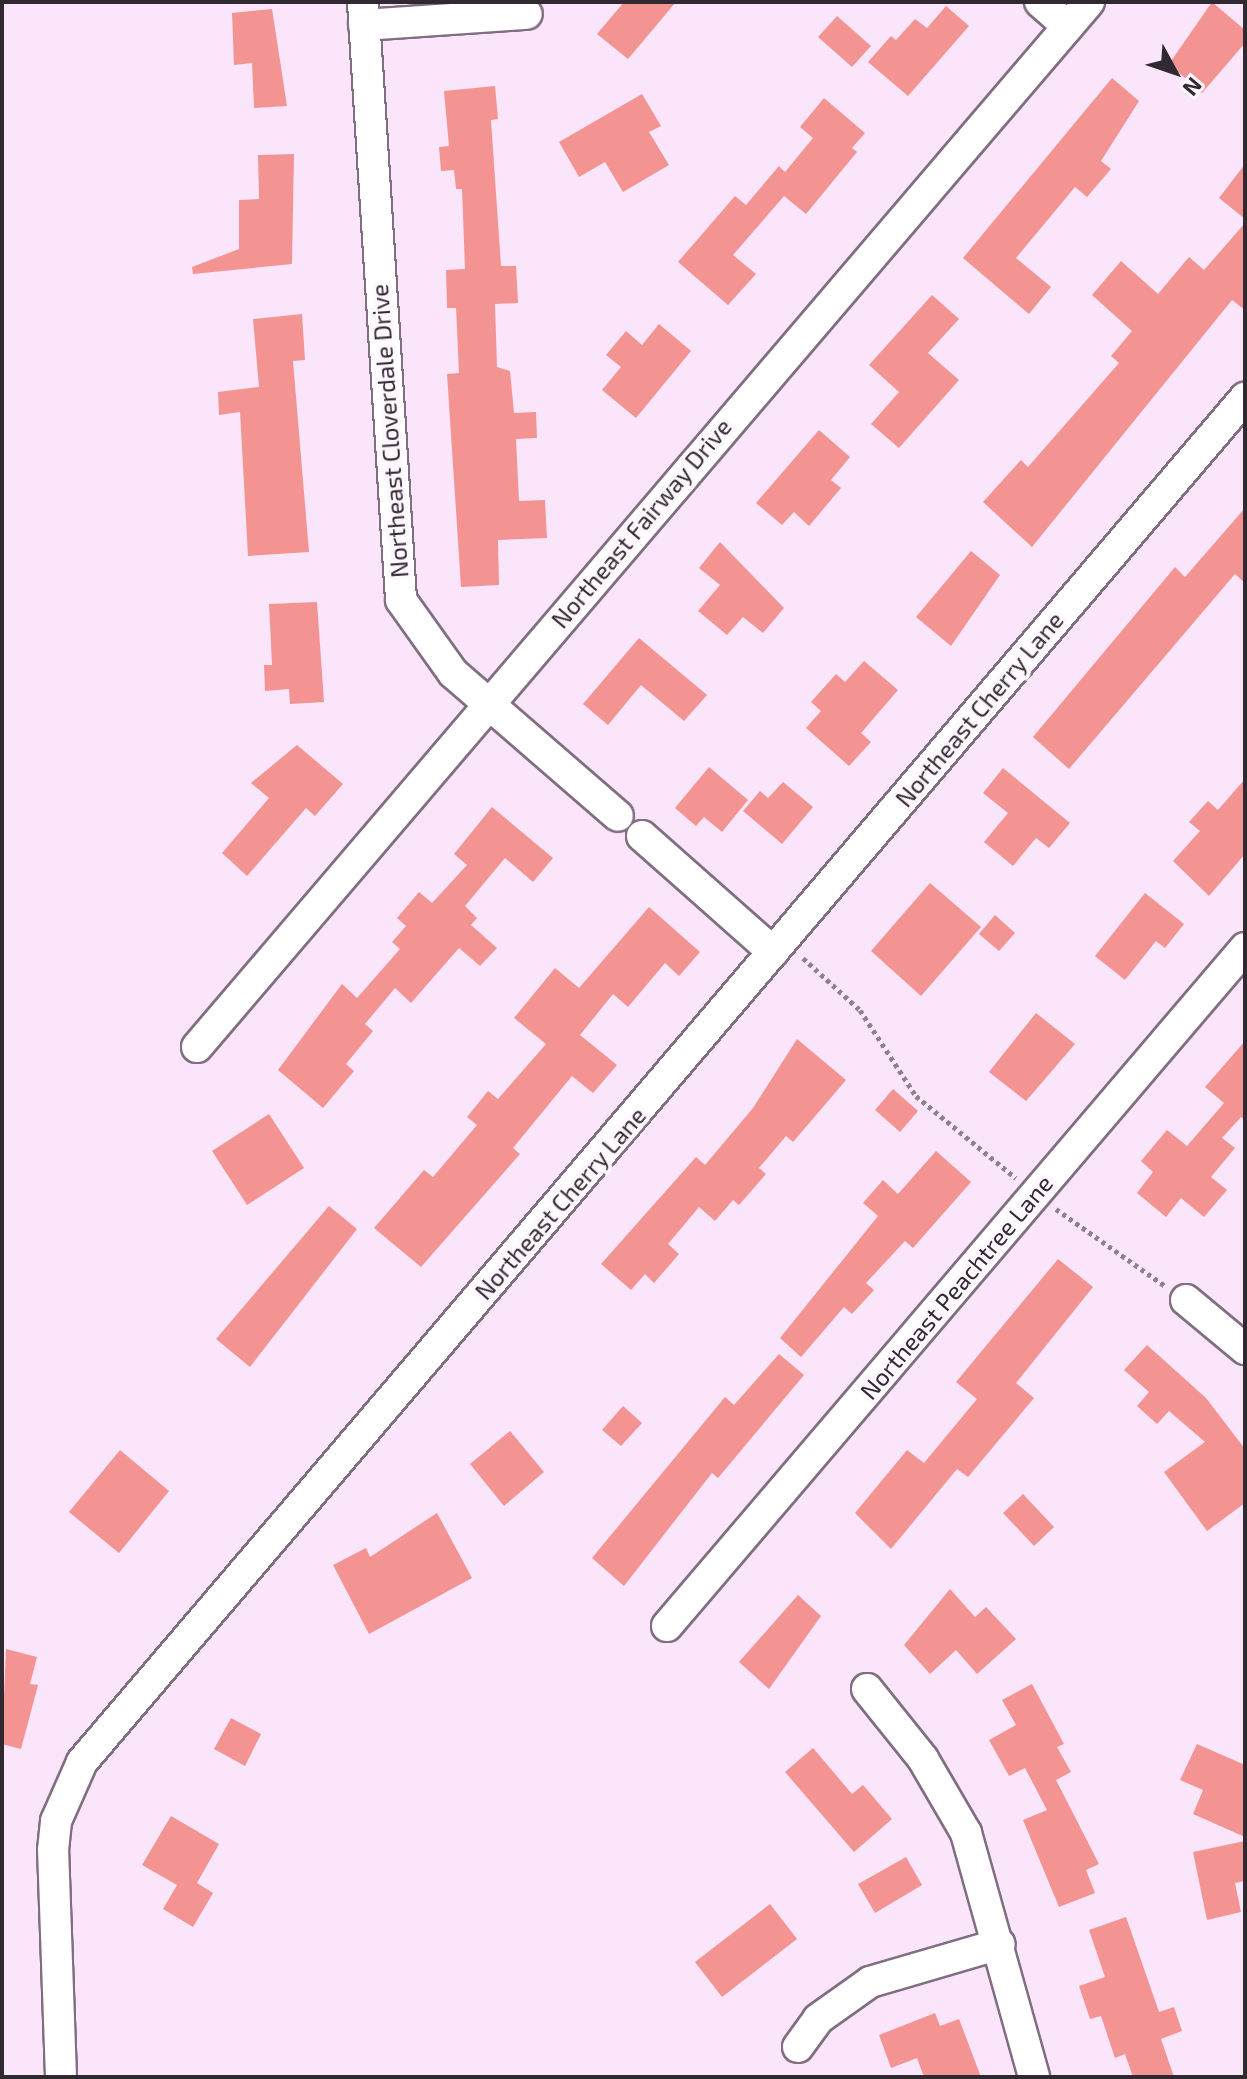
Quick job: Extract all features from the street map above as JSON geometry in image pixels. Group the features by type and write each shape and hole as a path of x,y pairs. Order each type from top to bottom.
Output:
{"street":[{"path":"1040,2 1068,26"},
{"name":"Northeast Fairway Drive","path":"197,1047 487,703 1089,2"},
{"path":"363,13 527,14"},
{"name":"Northeast Cloverdale Drive","path":"363,13 397,578 412,623 487,703 618,816"},
{"name":"Northeast Cherry Lane","path":"61,2077 53,1850 56,1821 82,1762 1245,398"},
{"path":"642,836 778,946"},
{"name":"Northeast Peachtree Lane","path":"667,1626 1245,948"},
{"path":"1186,1300 1245,1349"},
{"path":"867,1689 923,1759 966,1833 1000,1944 1034,2077"},
{"path":"798,2047 818,2019 870,1982 1000,1944"}],"path":[{"path":"778,946 860,1010 916,1096 1036,1194 1186,1300"}],"building":[{"path":"624,2 676,2 628,59 597,34"},
{"path":"1212,2 1245,30 1245,43 1202,93 1169,64"},
{"path":"946,6 969,26 908,96 868,62 891,36 896,40 915,19 927,28"},
{"path":"272,9 287,106 254,108 252,63 234,65 232,13"},
{"path":"837,16 871,46 852,67 818,37"},
{"path":"1112,78 1139,101 1101,161 1111,169 1087,197 1075,187 1016,258 1051,287 1029,314 963,258"},
{"path":"495,86 498,119 491,120 501,266 516,266 518,303 495,304 497,367 510,371 514,413 536,412 537,438 516,439 519,501 545,500 547,538 498,540 499,585 461,587 447,374 459,373 456,308 447,308 446,270 465,269 462,189 456,189 454,170 441,171 439,147 449,146 444,91"},
{"path":"642,94 661,126 649,132 669,165 623,192 605,162 579,177 559,142"},
{"path":"824,98 865,133 852,148 857,152 806,214 784,196 733,255 756,274 728,305 678,262 735,196 746,205 779,166 785,172 813,138 800,127"},
{"path":"294,154 292,264 193,274 192,267 239,249 239,200 259,199 258,155"},
{"path":"1245,164 1245,219 1219,198"},
{"path":"1245,223 1245,310 1232,300 1032,547 983,502 1021,460 1028,467 1119,363 1111,356 1132,331 1092,295 1121,261 1158,294 1189,257 1204,270"},
{"path":"932,295 959,319 928,353 959,380 899,448 871,424 899,392 869,365"},
{"path":"302,314 305,360 293,361 309,552 248,556 240,412 219,415 218,392 259,387 253,319"},
{"path":"659,324 691,351 636,418 602,390 621,367 606,355 626,331 642,345"},
{"path":"819,430 850,457 831,480 841,488 809,526 794,512 782,525 756,503"},
{"path":"1245,508 1245,583 1235,574 1069,769 1033,737 1175,567 1185,577"},
{"path":"720,542 784,608 763,633 743,617 727,635 698,611 720,585 699,568"},
{"path":"971,551 1000,575 951,646 916,617"},
{"path":"317,602 324,702 290,704 289,689 265,691 264,665 272,665 269,604"},
{"path":"639,638 707,695 684,721 641,685 608,725 583,704"},
{"path":"864,661 898,690 861,733 871,742 849,766 806,728 821,711 811,702 836,674 845,682"},
{"path":"297,745 343,784 315,816 306,808 247,876 222,853 269,798 251,783"},
{"path":"709,767 748,800 722,832 704,817 696,826 675,808"},
{"path":"1003,768 1070,823 1049,848 1036,838 1013,866 984,842 1008,813 983,793"},
{"path":"1245,779 1245,854 1209,896 1173,861 1200,831 1189,822 1208,801 1218,810"},
{"path":"783,782 813,807 782,844 743,811 760,791 768,798"},
{"path":"492,807 553,858 533,882 505,858 465,906 477,918 471,925 497,948 480,966 459,948 411,1003 395,988 365,1024 373,1031 346,1064 354,1071 323,1108 278,1070 342,984 357,998 400,949 392,942 406,926 397,918 419,892 432,903 467,865 454,854"},
{"path":"930,883 981,927 921,996 871,951"},
{"path":"1145,893 1184,924 1165,948 1156,941 1125,980 1095,956"},
{"path":"649,907 700,952 679,976 665,963 628,1007 613,994 580,1035 617,1065 593,1093 572,1076 513,1148 520,1154 421,1267 374,1228 424,1170 433,1177 477,1125 467,1117 488,1091 498,1099 546,1044 514,1018 555,968 579,988"},
{"path":"995,915 1015,933 999,951 979,934"},
{"path":"1036,1013 1075,1044 1026,1101 989,1072"},
{"path":"797,1039 846,1080 793,1142 786,1136 759,1168 766,1174 739,1205 733,1200 715,1221 699,1207 668,1244 679,1254 654,1283 645,1274 631,1290 601,1264 696,1157 705,1165 753,1108"},
{"path":"1245,1041 1245,1121 1241,1117 1222,1138 1235,1148 1211,1177 1227,1190 1204,1217 1181,1198 1166,1217 1137,1193 1153,1172 1141,1161 1167,1130 1187,1146 1224,1103 1205,1087"},
{"path":"893,1089 918,1111 900,1132 875,1110"},
{"path":"269,1114 304,1168 247,1205 212,1151"},
{"path":"936,1151 971,1182 913,1248 905,1241 866,1283 874,1290 852,1314 844,1307 801,1357 780,1338 878,1216 863,1203 883,1180 898,1194"},
{"path":"329,1206 357,1229 250,1367 216,1339"},
{"path":"1058,1259 1093,1287 1016,1383 1034,1398 968,1477 957,1469 891,1549 855,1513 907,1450 924,1463 977,1399 956,1382"},
{"path":"1147,1345 1206,1398 1245,1449 1245,1503 1207,1531 1164,1472 1205,1442 1169,1411 1157,1424 1137,1406 1149,1392 1124,1370"},
{"path":"779,1354 804,1375 718,1478 712,1473 624,1586 592,1558 725,1397 734,1405"},
{"path":"623,1406 642,1423 621,1446 602,1430"},
{"path":"510,1431 544,1472 504,1506 470,1464"},
{"path":"120,1450 169,1491 119,1553 69,1512"},
{"path":"1023,1494 1054,1527 1034,1546 1003,1513"},
{"path":"437,1513 472,1578 369,1634 333,1565 366,1548 370,1557"},
{"path":"950,1589 975,1617 986,1607 1016,1639 977,1674 956,1650 930,1674 904,1645"},
{"path":"798,1595 821,1616 769,1689 739,1662"},
{"path":"6,1649 37,1657 30,1684 38,1685 21,1749 2,1744"},
{"path":"1032,1684 1064,1744 1057,1747 1071,1772 1056,1780 1099,1864 1086,1870 1095,1893 1059,1907 1023,1820 1047,1810 1025,1768 1009,1776 989,1740 1016,1725 1002,1700"},
{"path":"231,1718 261,1734 245,1766 214,1749"},
{"path":"1197,1744 1245,1765 1245,1837 1193,1814 1203,1790 1180,1780"},
{"path":"813,1748 852,1794 863,1785 892,1819 854,1852 785,1772"},
{"path":"171,1816 219,1844 197,1883 213,1893 193,1927 163,1909 177,1885 142,1865"},
{"path":"1245,1841 1245,1881 1235,1883 1241,1912 1207,1920 1193,1852"},
{"path":"906,1857 922,1885 875,1913 858,1884"},
{"path":"770,1904 797,1939 722,1997 695,1962"},
{"path":"1126,1917 1159,2012 1174,2007 1182,2031 1161,2039 1174,2077 1133,2077 1125,2054 1115,2058 1101,2016 1090,2019 1079,1986 1105,1977 1089,1930"},
{"path":"935,2013 940,2026 959,2019 981,2077 924,2077 917,2058 891,2068 879,2035"}]}
